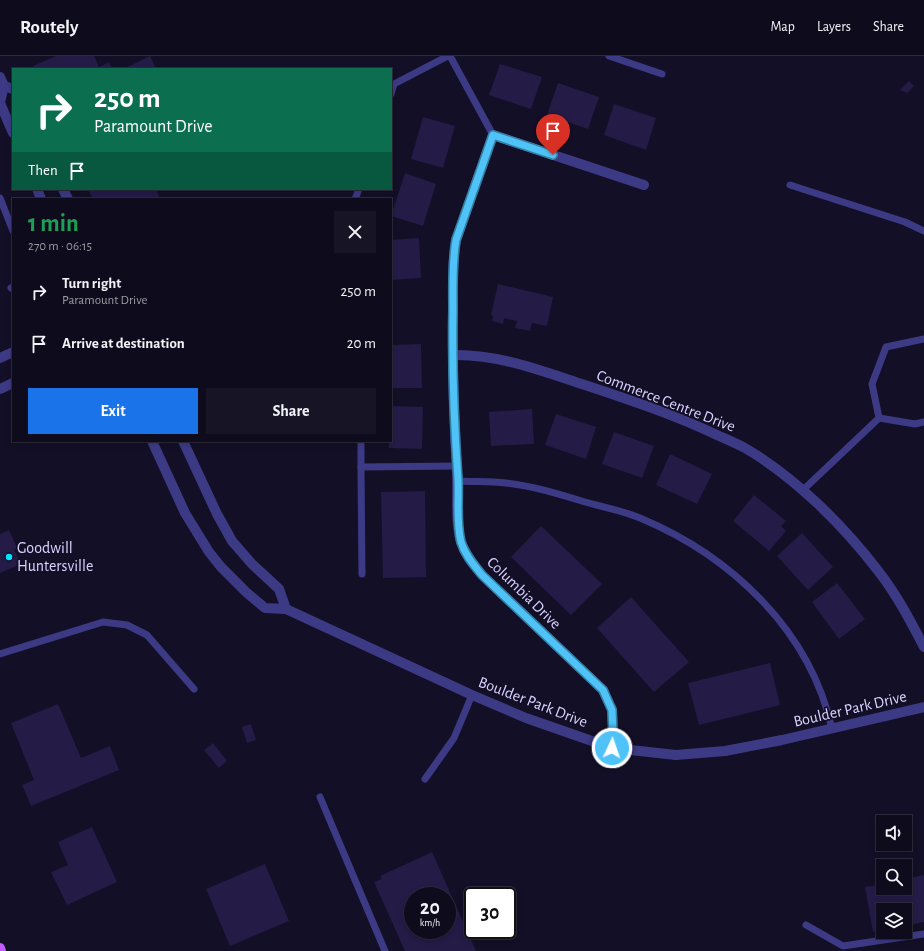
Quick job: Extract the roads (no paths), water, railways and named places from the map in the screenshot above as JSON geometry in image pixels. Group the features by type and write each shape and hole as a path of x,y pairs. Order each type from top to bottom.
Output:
{"street":[{"path":"6,84 0,103 12,131"},
{"path":"493,135 644,185"},
{"name":"Columbia Drive","path":"493,135 456,240 454,253 453,355 458,481 458,523 461,543 467,556 482,575 603,690 612,710 612,748"},
{"path":"0,358 12,352"},
{"name":"Commerce Centre Drive","path":"453,355 489,357 520,364 637,402 687,421 743,447 765,460 802,490 849,536 880,573 908,617 924,647"},
{"path":"0,389 12,383"},
{"name":"Boulder Park Drive","path":"152,442 185,514 208,552 224,571 265,608 286,609 472,695 526,718 612,748 676,755 725,751 832,729 924,707"},
{"path":"183,442 217,514 232,541 252,564 279,589 286,609"}],"lane":[{"path":"392,91 394,84 449,56 493,135"},
{"path":"609,56 662,74"},
{"path":"790,185 905,222 924,231"},
{"path":"0,198 12,228"},
{"path":"879,418 872,384 886,347 924,339"},
{"path":"879,418 915,424 924,422"},
{"path":"802,490 879,418"},
{"path":"361,442 362,574"},
{"path":"361,467 457,466"},
{"path":"458,481 506,483 540,489 639,518 691,543 728,569 760,598 786,629 808,662 822,693 828,710 832,729"},
{"path":"0,654 103,622 127,625 147,635 194,689"},
{"path":"425,779 454,738 472,695"},
{"path":"320,797 385,951"},
{"path":"806,925 842,946 924,934"}],"place":[{"name":"Goodwill Huntersville","path":"9,557"}]}
